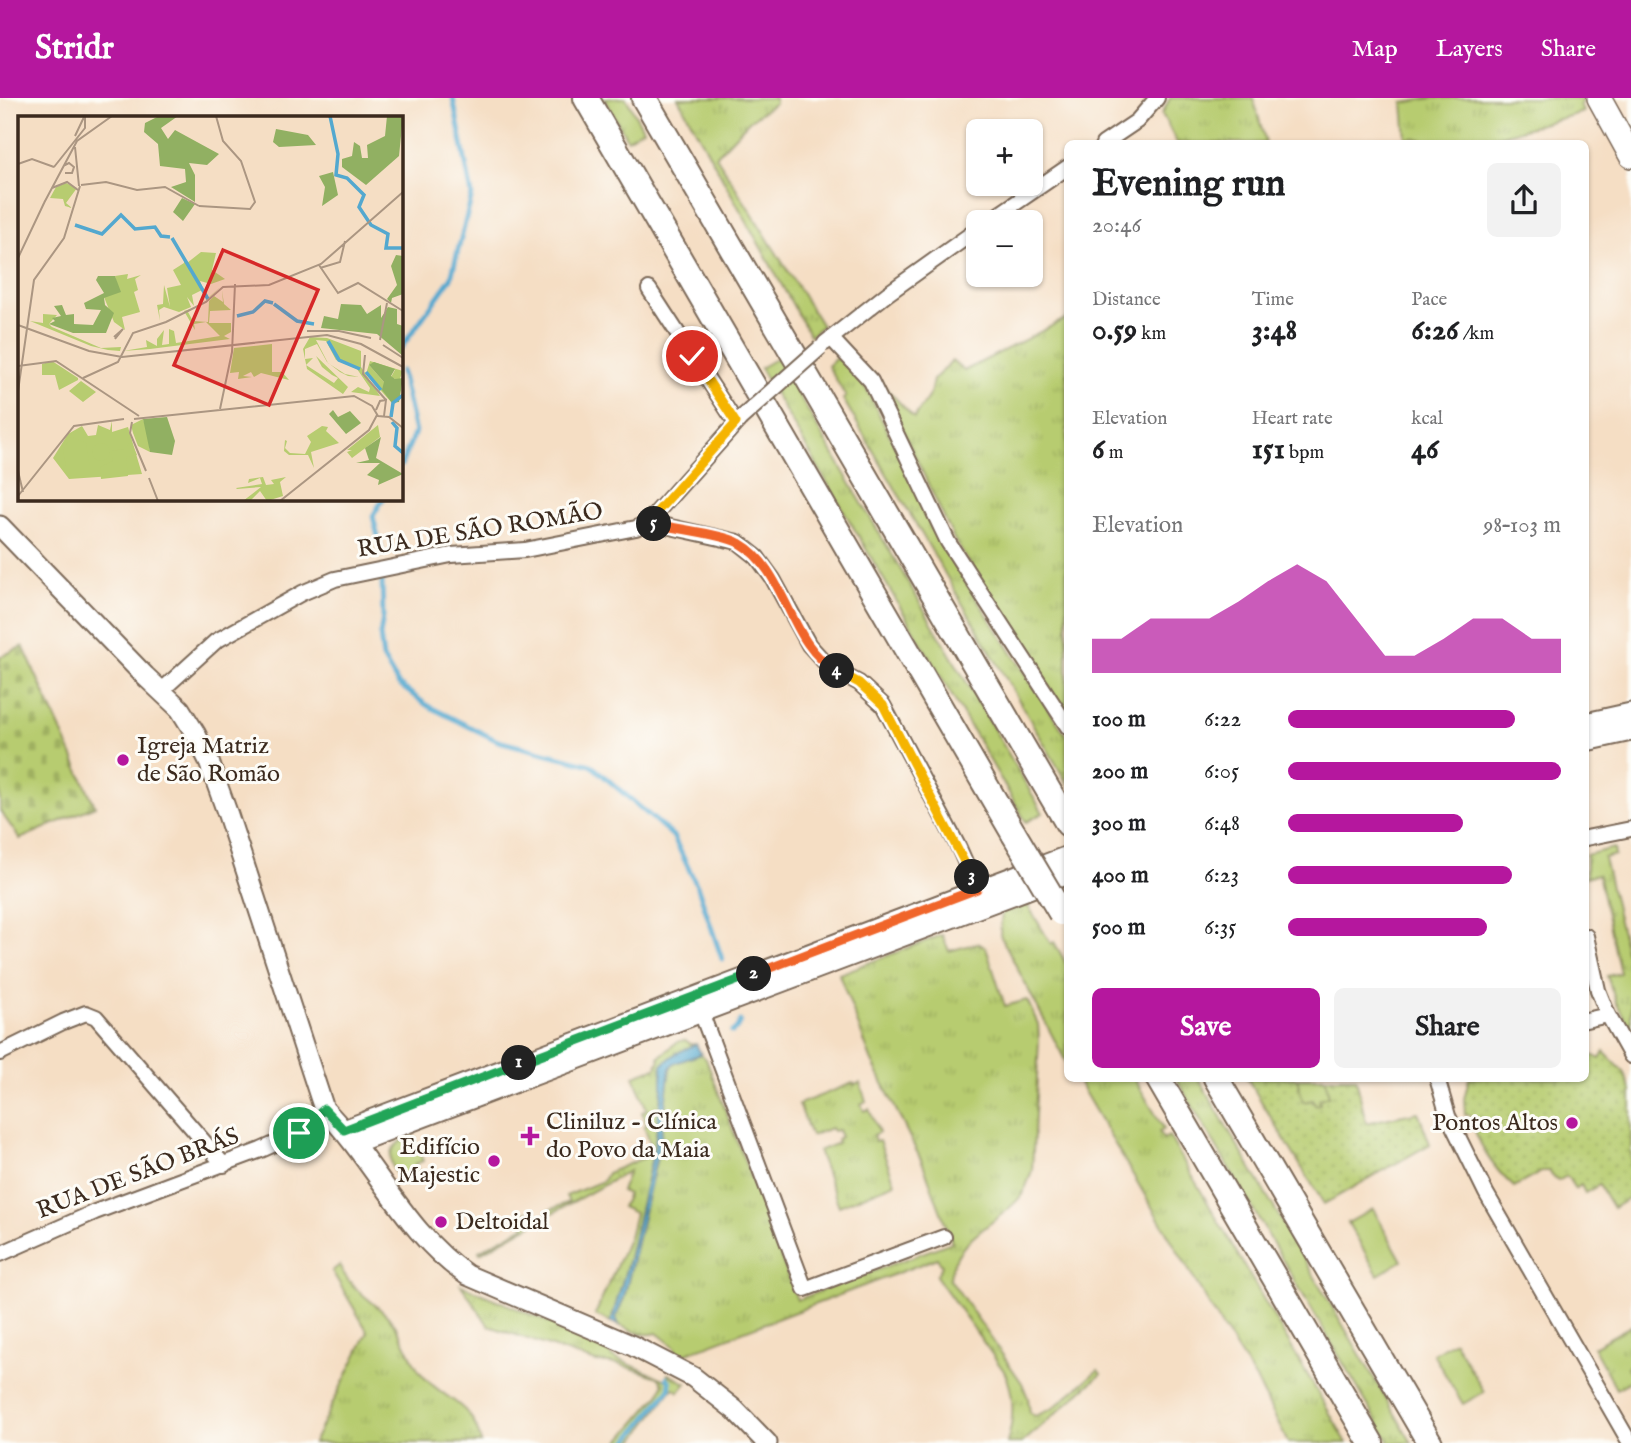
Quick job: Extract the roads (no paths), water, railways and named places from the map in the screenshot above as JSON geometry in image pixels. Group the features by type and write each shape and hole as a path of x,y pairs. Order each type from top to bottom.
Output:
{"highway":[{"path":"586,98 1064,918"},
{"path":"644,98 1064,818"},
{"path":"1160,1082 1371,1443"},
{"path":"1218,1082 1430,1443"}],"main road":[{"path":"1600,98 1631,156"},
{"path":"0,526 180,709 208,759 324,1109 349,1137 422,1235 446,1261 467,1275 633,1346 693,1377 735,1410 767,1443"},
{"path":"1589,722 1631,713"},
{"path":"1589,739 1631,731"},
{"path":"349,1137 701,1012 1002,889 1064,858"},
{"path":"349,1137 977,889 1002,889 1064,875"}],"street":[{"path":"1109,140 1137,121 1157,98"},
{"path":"1005,210 1064,170"},
{"path":"966,238 887,294 826,343 738,421 648,522 738,542 757,557 773,579 809,645 829,667 859,683 883,705 959,848 977,889"},
{"path":"649,289 738,421"},
{"path":"826,343 871,382 948,542 1064,721"},
{"name":"RUA DE SÃO ROMÃO","path":"161,691 216,641 302,593 335,579 451,555 525,550 636,528 648,522"},
{"path":"1589,837 1631,828"},
{"path":"1589,950 1598,990 1631,1056"},
{"path":"701,1012 806,1289 944,1237"},
{"path":"0,1053 86,1013 96,1017 224,1165"},
{"path":"1589,1019 1608,1014"},
{"path":"1438,1082 1448,1116 1486,1193 1630,1443"},
{"name":"RUA DE SÃO BRÁS","path":"0,1254 94,1212 224,1165 299,1133 324,1109"}],"water":[{"path":"696,1044 701,1054 675,1063 670,1068 660,1143 624,1298 616,1317 619,1325 611,1322 629,1259 655,1144 662,1089 662,1065 675,1054"}],"waterway":[{"path":"402,347 451,278 472,195 453,98"},
{"path":"402,375 415,432 402,463"},
{"path":"382,500 373,516 382,554"},
{"path":"382,579 383,617 380,635 383,658 398,684 428,706 498,741 591,765 673,836 698,888 722,959"},
{"path":"732,1032 740,1021"},
{"path":"626,1443 669,1390 670,1382 667,1378"}],"place":[{"name":"Igreja Matriz de São Romão","path":"123,760"},
{"name":"Pontos Altos","path":"1572,1123"},
{"name":"Cliniluz - Clínica do Povo da Maia","path":"530,1136"},
{"name":"Edifício Majestic","path":"494,1161"},
{"name":"Deltoidal","path":"441,1222"}]}
